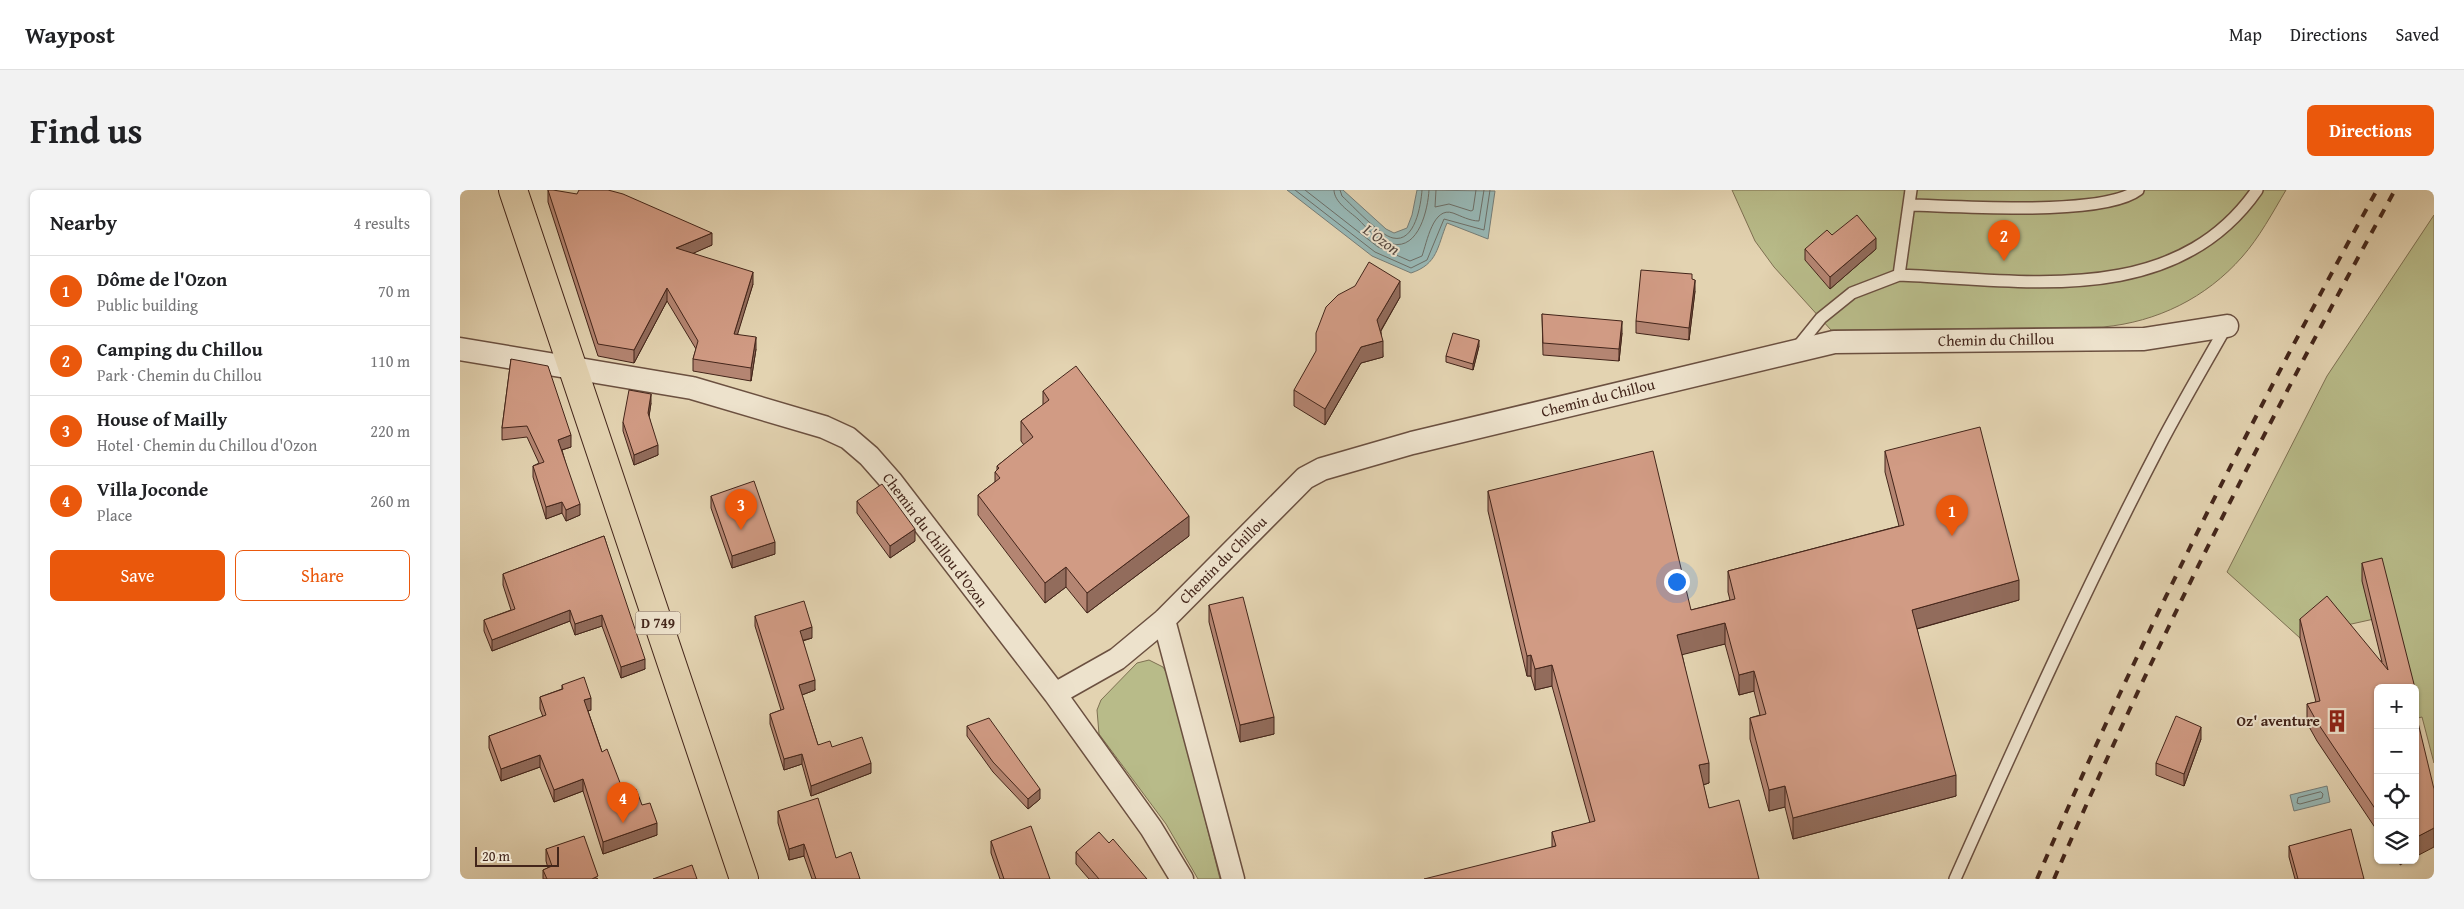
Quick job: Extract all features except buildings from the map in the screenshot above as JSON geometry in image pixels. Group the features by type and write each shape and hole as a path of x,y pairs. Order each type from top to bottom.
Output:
{"main road":[{"name":"D 749","path":"513,190 744,879"}],"street":[{"name":"Chemin du Chillou","path":"1055,694 1117,659 1164,620 1305,478 1322,469 1412,443 1834,342 2144,339 2226,326"},
{"name":"Chemin du Chillou d'Ozon","path":"460,349 692,388 824,427 848,438 870,456 891,481 1055,694 1151,828 1182,879"},
{"path":"1164,620 1233,879"}],"lane":[{"path":"1899,274 1911,190"},
{"path":"1909,206 2070,207 2102,203 2138,190"},
{"path":"1795,351 1821,318 1852,293 1899,274 2060,282 2101,280 2137,273 2173,260 2203,245 2227,226 2257,190"},
{"path":"1955,879 2041,688 2114,535 2160,444 2226,326"}],"green space":[{"path":"1732,190 2286,190 2254,242 2228,272 2213,285 2179,306 2142,320 2103,327 1831,330 1774,267 1755,241"},
{"path":"2434,215 2434,763 2422,717 2419,718 2419,684 2409,684 2392,615 2338,627 2327,614 2300,638 2227,572 2327,376"},
{"path":"1149,660 1163,667 1170,679 1220,879 1198,879 1166,824 1099,734 1097,710 1101,700 1137,663"}],"water":[{"name":"L'Ozon","path":"1287,190 1343,190 1386,229 1394,233 1407,228 1412,215 1417,190 1495,191 1488,239 1447,223 1432,260 1427,265 1411,273 1372,256"},
{"path":"2327,786 2330,802 2294,811 2290,795"}],"railway":[{"path":"2037,879 2115,703 2198,530 2286,359 2377,190"},
{"path":"2054,879 2132,703 2216,530 2304,359 2395,190"}],"place":[{"name":"Camping du Chillou","path":"2004,261"},
{"name":"House of Mailly","path":"741,530"},
{"name":"Dôme de l'Ozon","path":"1952,536"},
{"name":"Oz' aventure","path":"2337,721"},
{"name":"Villa Joconde","path":"623,823"}]}
